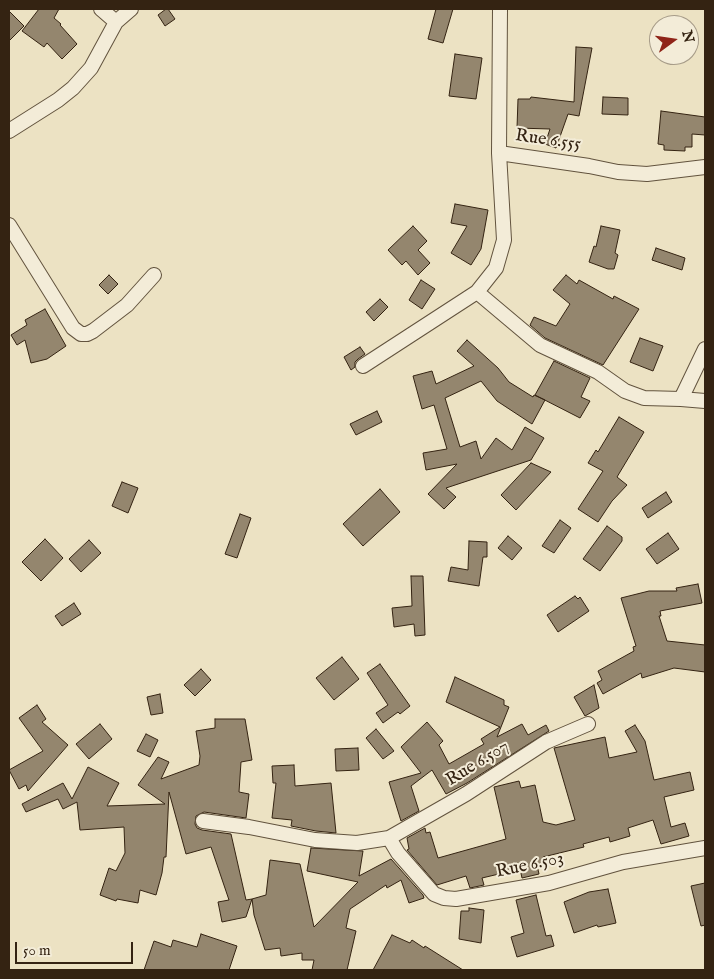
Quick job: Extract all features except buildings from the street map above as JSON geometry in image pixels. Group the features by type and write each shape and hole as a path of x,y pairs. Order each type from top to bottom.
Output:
{"street":[{"path":"101,9 116,22"},
{"path":"9,131 58,100 73,88 91,68 116,22 131,9"},
{"name":"Rue 6.555","path":"500,9 499,153 573,163 618,172 647,174 705,167"},
{"path":"363,366 477,292 496,268 504,240 499,153"},
{"path":"9,225 73,328 81,334 93,331 128,305 154,274"},
{"path":"477,292 540,345 598,372 625,391 644,398 681,398 705,401"},
{"path":"681,398 705,349"},
{"name":"Rue 6.507","path":"389,838 466,794 546,742 588,724"},
{"path":"203,821 249,827 315,840 357,843 389,838"},
{"name":"Rue 6.503","path":"389,838 398,853 434,894 450,899 487,895 549,883 624,862 705,848"}]}
